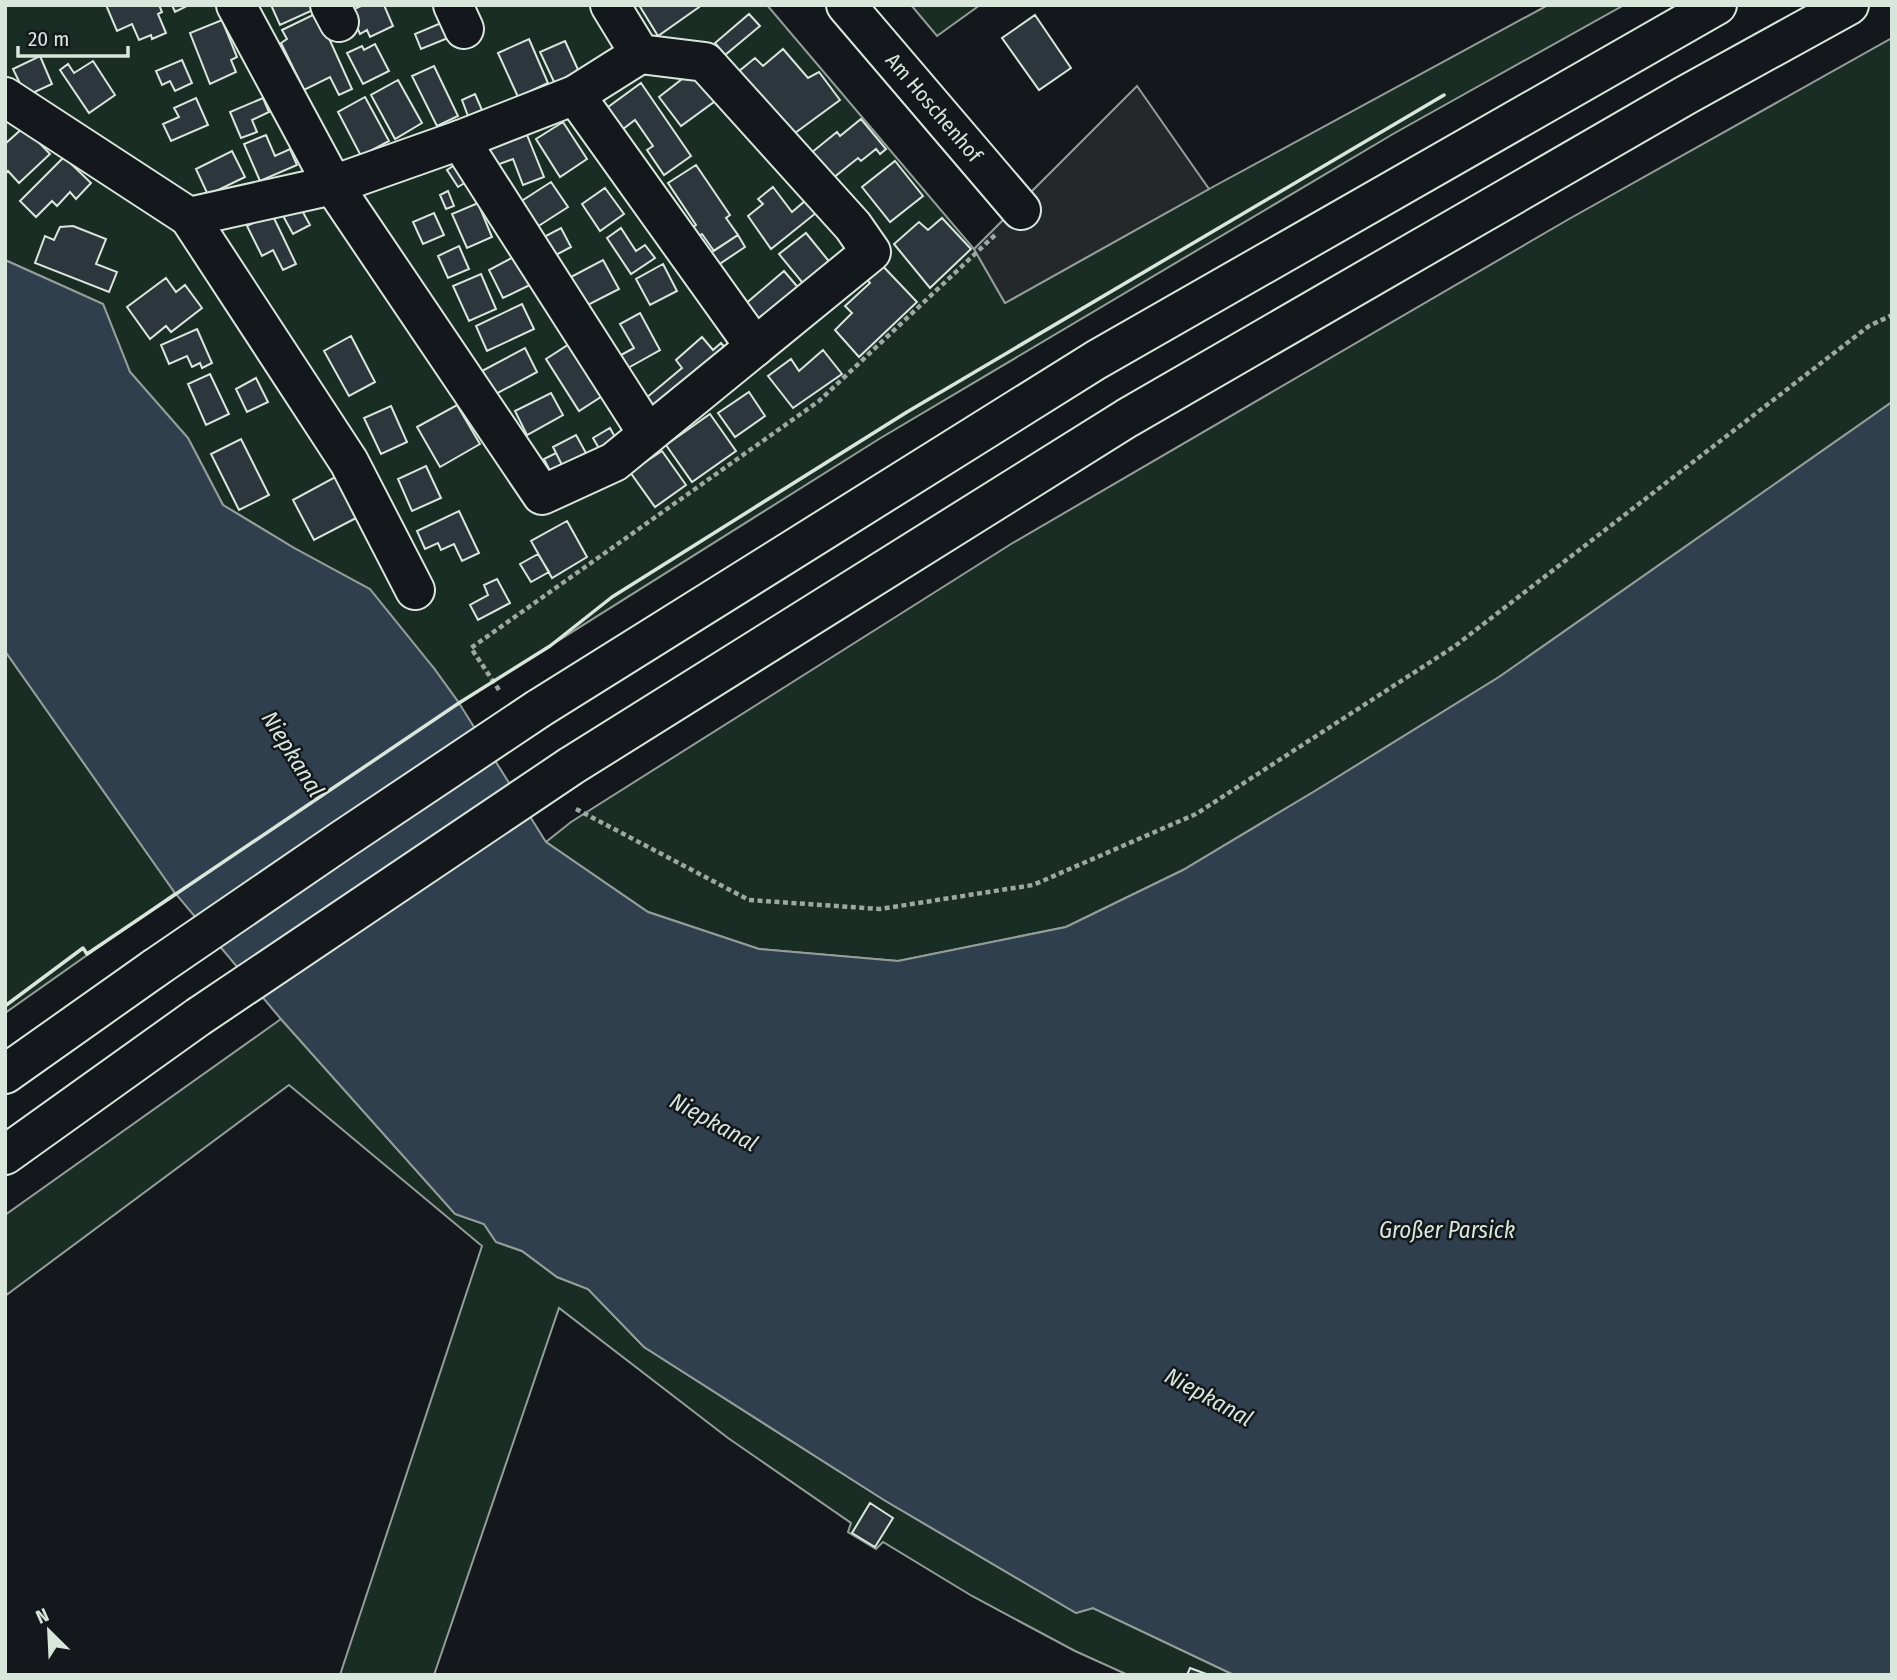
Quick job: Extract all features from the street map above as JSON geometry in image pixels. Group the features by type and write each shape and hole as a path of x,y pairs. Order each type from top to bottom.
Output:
{"main road":[{"path":"189,216 333,185 460,140 575,95 640,54 705,62 853,226 871,252 614,462 542,495 333,185 236,5"},
{"path":"610,5 640,54"},
{"name":"Am Hoschenhof","path":"846,5 1021,210"},
{"path":"5,1074 155,968 538,709 1096,360 1717,5"},
{"path":"5,1156 198,1017 571,783 1127,418 1674,102 1849,5"},
{"path":"575,95 755,347"},
{"path":"5,97 189,216 349,462 415,590"},
{"path":"460,140 648,434"}],"path":[{"path":"502,694 471,648 819,401 1021,210"},
{"path":"571,783 578,811 749,900 880,909 1033,885 1196,814 1455,646 1870,326 1892,315"}],"green space":[{"path":"5,5 767,5 974,249 1005,303 1548,5 1624,5 1393,134 879,439 459,703 433,667 294,548 223,505 188,438 130,372 103,304 5,260"},
{"path":"911,5 980,5 937,36"},
{"path":"1892,38 1892,402 1499,677 1183,870 1066,927 898,961 759,949 648,912 546,842 571,822 1011,544 1569,219"},
{"path":"5,651 175,893 5,1013"},
{"path":"281,1019 455,1214 484,1224 496,1242 522,1251 557,1277 588,1289 644,1347 884,1500 1076,1613 1093,1608 1234,1675 1128,1675 1075,1651 972,1596 883,1542 876,1549 848,1532 851,1523 728,1438 559,1308 434,1675 340,1675 482,1246 289,1085 5,1296 5,1215"}],"shaded area":[{"path":"1137,86 1209,189 1005,303 974,249"}],"water":[{"name":"Großer Parsick","path":"5,260 103,304 130,372 188,438 223,505 294,548 370,589 459,703 546,842 648,912 759,949 898,961 1066,927 1183,870 1499,677 1892,402 1892,1675 1234,1675 1093,1608 1076,1613 884,1500 644,1347 588,1289 557,1277 522,1251 496,1242 484,1224 455,1214 280,1018 175,893 5,651"}],"building":[{"path":"106,5 159,5 162,12 158,14 166,33 152,39 151,35 139,40 132,24 117,31"},
{"path":"172,5 186,5 187,6 175,12"},
{"path":"271,5 311,5 313,10 280,25"},
{"path":"363,5 384,5 393,26 370,37 367,30 360,34 350,11"},
{"path":"639,5 702,5 658,36"},
{"path":"321,11 322,23 352,89 339,95 330,77 304,90 281,43 287,39 282,30"},
{"path":"749,14 760,26 725,55 715,43"},
{"path":"1035,15 1071,68 1039,90 1002,38"},
{"path":"222,20 237,57 231,60 236,72 210,84 190,33"},
{"path":"441,23 448,38 421,49 415,34"},
{"path":"529,39 548,83 518,97 498,53"},
{"path":"565,41 580,74 555,84 540,52"},
{"path":"375,44 389,71 363,84 347,53 362,46 364,50"},
{"path":"783,49 808,78 819,72 840,100 791,136 738,72 755,58 763,66"},
{"path":"40,56 52,84 26,96 13,69"},
{"path":"182,60 192,83 175,91 170,81 162,85 156,71"},
{"path":"93,61 115,95 89,113 60,70 68,64 74,73"},
{"path":"434,66 458,116 437,126 412,76"},
{"path":"695,69 718,99 681,126 659,97"},
{"path":"398,80 422,123 395,139 371,95"},
{"path":"641,83 691,156 664,175 647,150 653,146 635,120 619,132 604,110"},
{"path":"475,94 482,110 468,116 462,100"},
{"path":"365,97 389,141 361,156 338,112"},
{"path":"196,98 208,125 171,141 163,124 179,117 174,108"},
{"path":"263,98 269,112 252,120 257,132 241,138 230,112"},
{"path":"861,119 886,149 880,154 876,149 861,161 858,158 833,178 811,153 837,132 840,136"},
{"path":"563,122 587,159 560,177 536,139"},
{"path":"24,127 50,154 19,183 8,171 5,174 5,144"},
{"path":"525,130 544,177 523,185 513,159 494,166 486,145"},
{"path":"266,135 275,156 290,149 297,165 260,181 244,144"},
{"path":"232,151 245,177 208,195 196,169"},
{"path":"64,157 91,183 76,199 70,192 57,206 52,201 36,217 20,201"},
{"path":"895,161 923,196 890,222 862,187"},
{"path":"459,162 471,179 458,187 447,170"},
{"path":"696,165 730,215 726,218 738,235 714,251 702,234 696,238 690,229 696,225 668,183"},
{"path":"551,182 568,207 537,227 520,202"},
{"path":"773,187 792,212 805,201 816,213 771,249 748,216 763,204 758,199"},
{"path":"605,188 624,214 600,231 582,204"},
{"path":"448,191 454,206 446,209 440,195"},
{"path":"478,203 492,237 467,248 452,214"},
{"path":"299,205 310,225 293,234 282,214"},
{"path":"434,213 444,235 423,244 413,222"},
{"path":"272,214 296,264 283,270 273,250 262,256 247,226"},
{"path":"942,218 971,249 930,288 894,244 919,222 928,230"},
{"path":"73,226 106,239 96,264 117,272 109,292 35,263 45,236 54,240 60,227"},
{"path":"561,228 571,247 552,257 542,238"},
{"path":"621,228 636,251 645,245 655,258 631,274 607,238"},
{"path":"806,233 832,265 810,292 779,254"},
{"path":"738,235 745,247 715,267 707,255"},
{"path":"459,246 469,269 448,278 438,256"},
{"path":"519,254 534,283 503,298 489,270"},
{"path":"603,260 619,289 584,307 569,278"},
{"path":"878,261 917,302 859,357 835,330 852,313 845,306 870,283 863,275"},
{"path":"663,264 677,291 650,305 636,279"},
{"path":"784,271 807,298 759,338 737,311"},
{"path":"481,274 496,309 469,321 453,286"},
{"path":"166,278 176,292 185,285 202,308 171,332 166,326 150,339 127,307"},
{"path":"522,304 534,329 487,351 476,326"},
{"path":"640,313 660,350 628,368 621,355 634,348 620,324"},
{"path":"197,329 212,363 202,368 200,363 192,367 187,356 169,364 161,345"},
{"path":"351,336 375,382 349,396 324,351"},
{"path":"702,337 713,350 721,343 731,355 658,423 640,403 682,368 676,360"},
{"path":"574,341 607,393 579,411 546,359"},
{"path":"525,348 537,372 494,395 482,371"},
{"path":"823,350 842,374 793,408 768,376 791,359 799,371"},
{"path":"210,374 229,414 206,425 188,384"},
{"path":"256,378 268,402 247,412 236,389"},
{"path":"749,392 765,416 735,437 718,413"},
{"path":"551,393 563,415 527,435 515,411"},
{"path":"457,405 480,444 440,467 417,427"},
{"path":"391,406 407,442 381,454 364,418"},
{"path":"710,414 736,451 692,482 666,445"},
{"path":"610,428 621,448 604,457 593,438"},
{"path":"576,435 586,453 562,465 553,447"},
{"path":"241,439 269,495 239,510 211,454"},
{"path":"662,451 686,485 655,507 630,472"},
{"path":"556,453 562,465 550,471 544,459"},
{"path":"426,466 441,498 412,511 398,479"},
{"path":"337,476 358,517 314,540 293,500"},
{"path":"459,511 479,553 462,561 454,544 441,550 438,543 425,549 417,531"},
{"path":"567,521 587,557 552,578 531,541"},
{"path":"538,554 549,572 531,582 520,564"},
{"path":"497,579 510,603 478,620 470,605 488,595 484,585"},
{"path":"870,1503 893,1518 875,1547 852,1533"},
{"path":"1190,1668 1209,1675 1187,1675"}],"wall":[{"path":"5,1006 83,948 87,954 459,703 550,646 612,597 907,412 1444,95"}],"water label":[{"name":"Niepkanal","path":"293,754"},
{"name":"Niepkanal","path":"714,1122"},
{"name":"Niepkanal","path":"1209,1397"}]}
